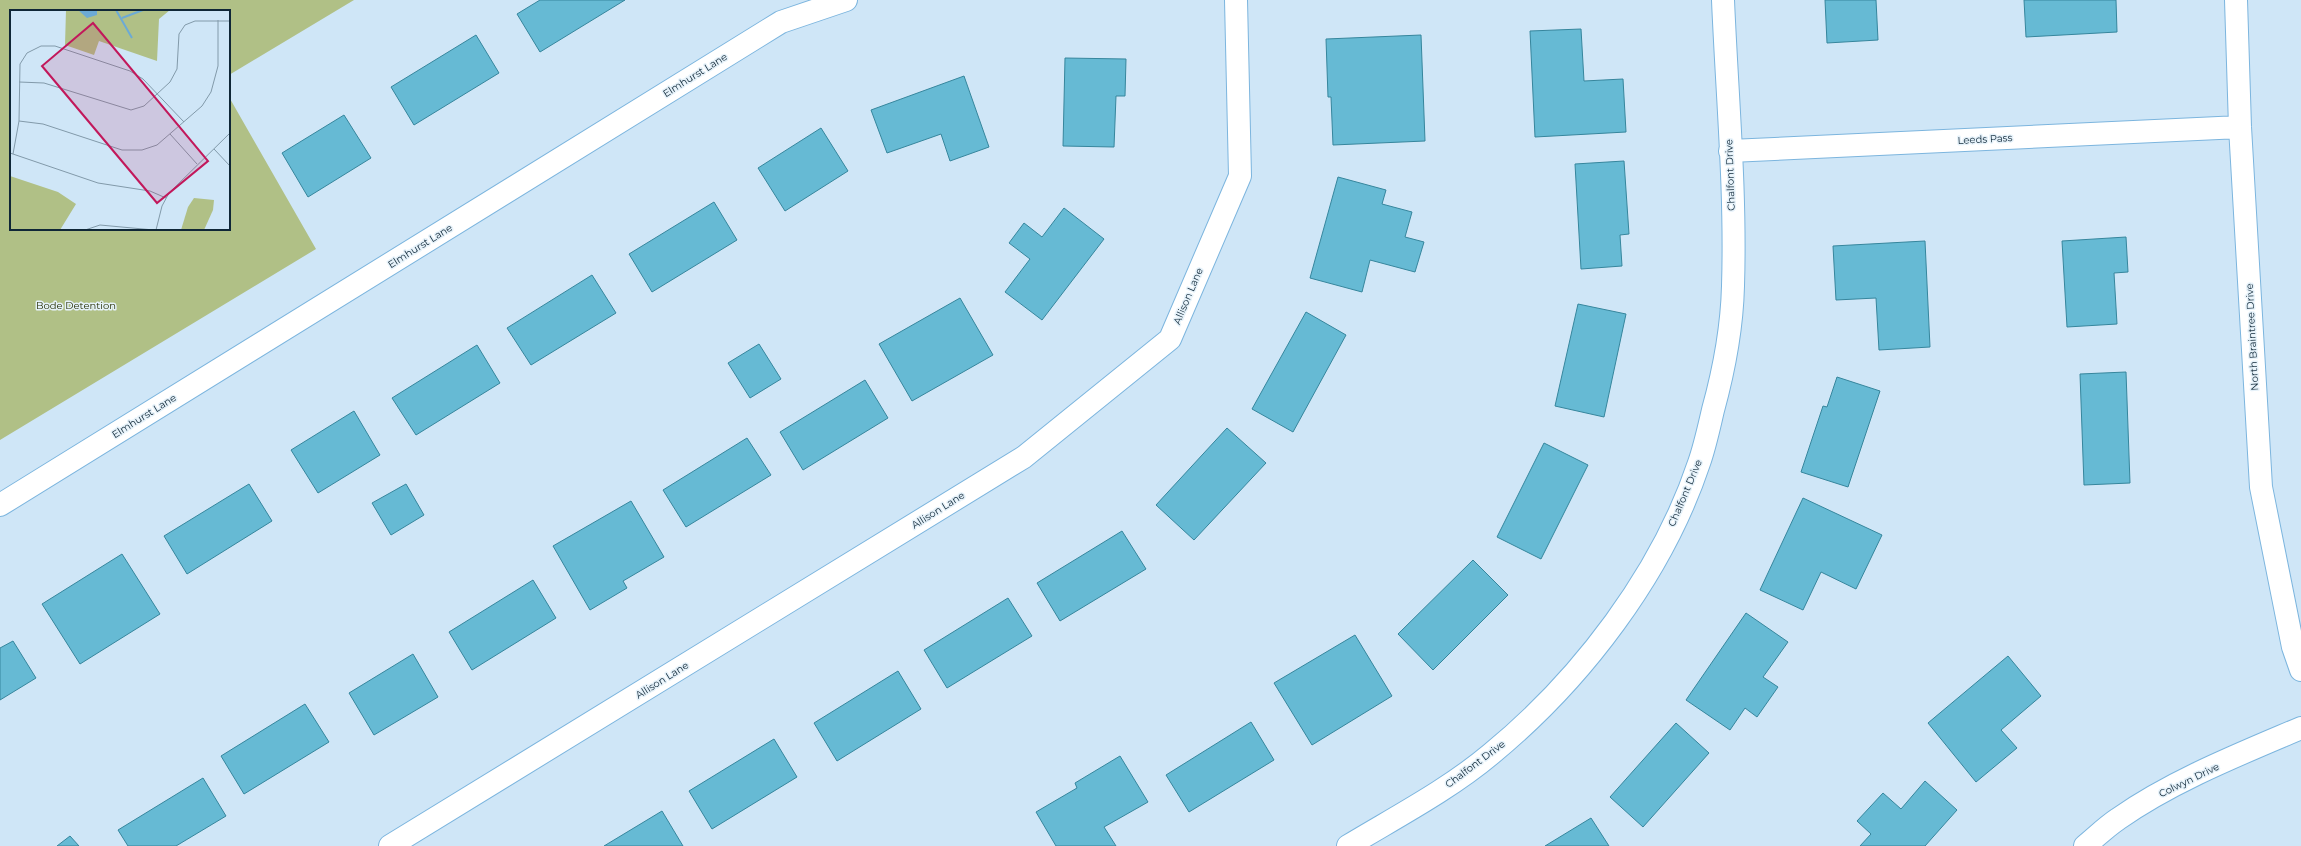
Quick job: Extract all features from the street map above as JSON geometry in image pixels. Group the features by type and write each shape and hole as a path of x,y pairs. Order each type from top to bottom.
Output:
{"street":[{"name":"Elmhurst Lane","path":"0,505 781,22 846,0"},
{"name":"Allison Lane","path":"390,846 1024,457 1170,339 1240,176 1236,0"},
{"name":"Chalfont Drive","path":"1348,846 1440,790 1490,756 1538,713 1583,664 1628,603 1655,559 1678,515 1699,463 1724,370 1733,288 1730,151 1722,0"},
{"name":"North Braintree Drive","path":"2236,0 2240,127 2262,487 2293,647 2301,670"},
{"name":"Leeds Pass","path":"1730,151 2240,127"},
{"name":"Colwyn Drive","path":"2085,846 2118,819 2164,791 2245,752 2301,728"}],"green space":[{"name":"Bode Detention","path":"0,0 354,0 230,74 230,10 10,10 10,230 230,230 230,99 316,249 0,440"}],"building":[{"path":"540,0 625,0 540,52 517,14"},
{"path":"1825,0 1876,0 1878,40 1827,43"},
{"path":"2024,0 2116,0 2117,32 2026,37"},
{"path":"1581,29 1584,81 1623,79 1626,132 1535,137 1530,31"},
{"path":"476,35 499,73 414,125 391,87"},
{"path":"1421,35 1425,141 1333,145 1331,97 1328,97 1326,39"},
{"path":"1065,58 1126,59 1125,96 1116,96 1114,147 1063,146"},
{"path":"964,76 989,147 950,161 941,134 887,153 871,110"},
{"path":"344,115 371,158 308,197 282,153"},
{"path":"821,128 848,171 785,211 758,168"},
{"path":"1624,161 1629,234 1620,235 1622,266 1581,269 1575,164"},
{"path":"1338,177 1386,190 1382,204 1412,212 1405,237 1424,242 1415,272 1370,260 1362,292 1310,278"},
{"path":"714,202 737,240 652,292 629,254"},
{"path":"1064,208 1104,239 1042,320 1005,292 1030,259 1009,243 1024,223 1042,237"},
{"path":"2126,237 2128,272 2114,273 2117,324 2067,327 2062,241"},
{"path":"1925,241 1930,347 1879,350 1876,298 1836,300 1833,246"},
{"path":"592,275 616,313 531,365 507,328"},
{"path":"960,298 993,355 912,401 879,344"},
{"path":"1578,304 1626,314 1604,417 1555,406"},
{"path":"1306,312 1346,335 1293,432 1252,409"},
{"path":"759,344 781,379 750,398 728,363"},
{"path":"477,345 500,383 416,435 392,398"},
{"path":"2126,372 2130,483 2084,485 2080,374"},
{"path":"1837,377 1880,391 1848,487 1801,472 1823,406 1827,407"},
{"path":"865,380 888,418 803,470 780,432"},
{"path":"354,411 380,455 318,493 291,450"},
{"path":"1227,428 1266,463 1194,540 1156,505"},
{"path":"747,438 771,475 686,527 663,490"},
{"path":"1544,443 1588,465 1541,559 1497,537"},
{"path":"249,484 272,521 187,574 164,536"},
{"path":"406,484 424,515 391,535 372,503"},
{"path":"1803,498 1882,535 1856,589 1821,572 1803,610 1760,590"},
{"path":"631,501 664,557 623,581 627,588 590,610 553,546"},
{"path":"1122,531 1146,569 1060,621 1037,583"},
{"path":"122,554 160,614 80,664 42,604"},
{"path":"1473,560 1508,595 1433,670 1398,634"},
{"path":"533,580 556,618 472,670 449,632"},
{"path":"1008,598 1032,636 947,688 924,650"},
{"path":"1746,613 1788,642 1763,677 1778,687 1757,717 1745,708 1730,730 1686,700"},
{"path":"1355,635 1392,696 1312,745 1274,683"},
{"path":"13,641 36,678 0,700 0,648"},
{"path":"413,654 438,697 374,735 349,693"},
{"path":"2008,656 2041,696 2001,730 2017,748 1976,782 1928,723"},
{"path":"898,671 921,709 837,761 814,723"},
{"path":"305,704 329,742 244,794 221,756"},
{"path":"1251,722 1274,760 1189,812 1166,775"},
{"path":"1676,723 1709,753 1643,827 1610,797"},
{"path":"774,739 797,777 712,829 689,791"},
{"path":"1120,756 1148,802 1104,827 1116,846 1056,846 1036,812 1077,788 1075,783"},
{"path":"203,778 226,816 176,846 128,846 118,830"},
{"path":"1925,781 1957,810 1925,846 1860,846 1871,834 1857,821 1883,793 1901,809"},
{"path":"662,811 683,846 604,846"},
{"path":"1591,818 1609,846 1545,846"},
{"path":"70,836 79,846 57,846"}]}
